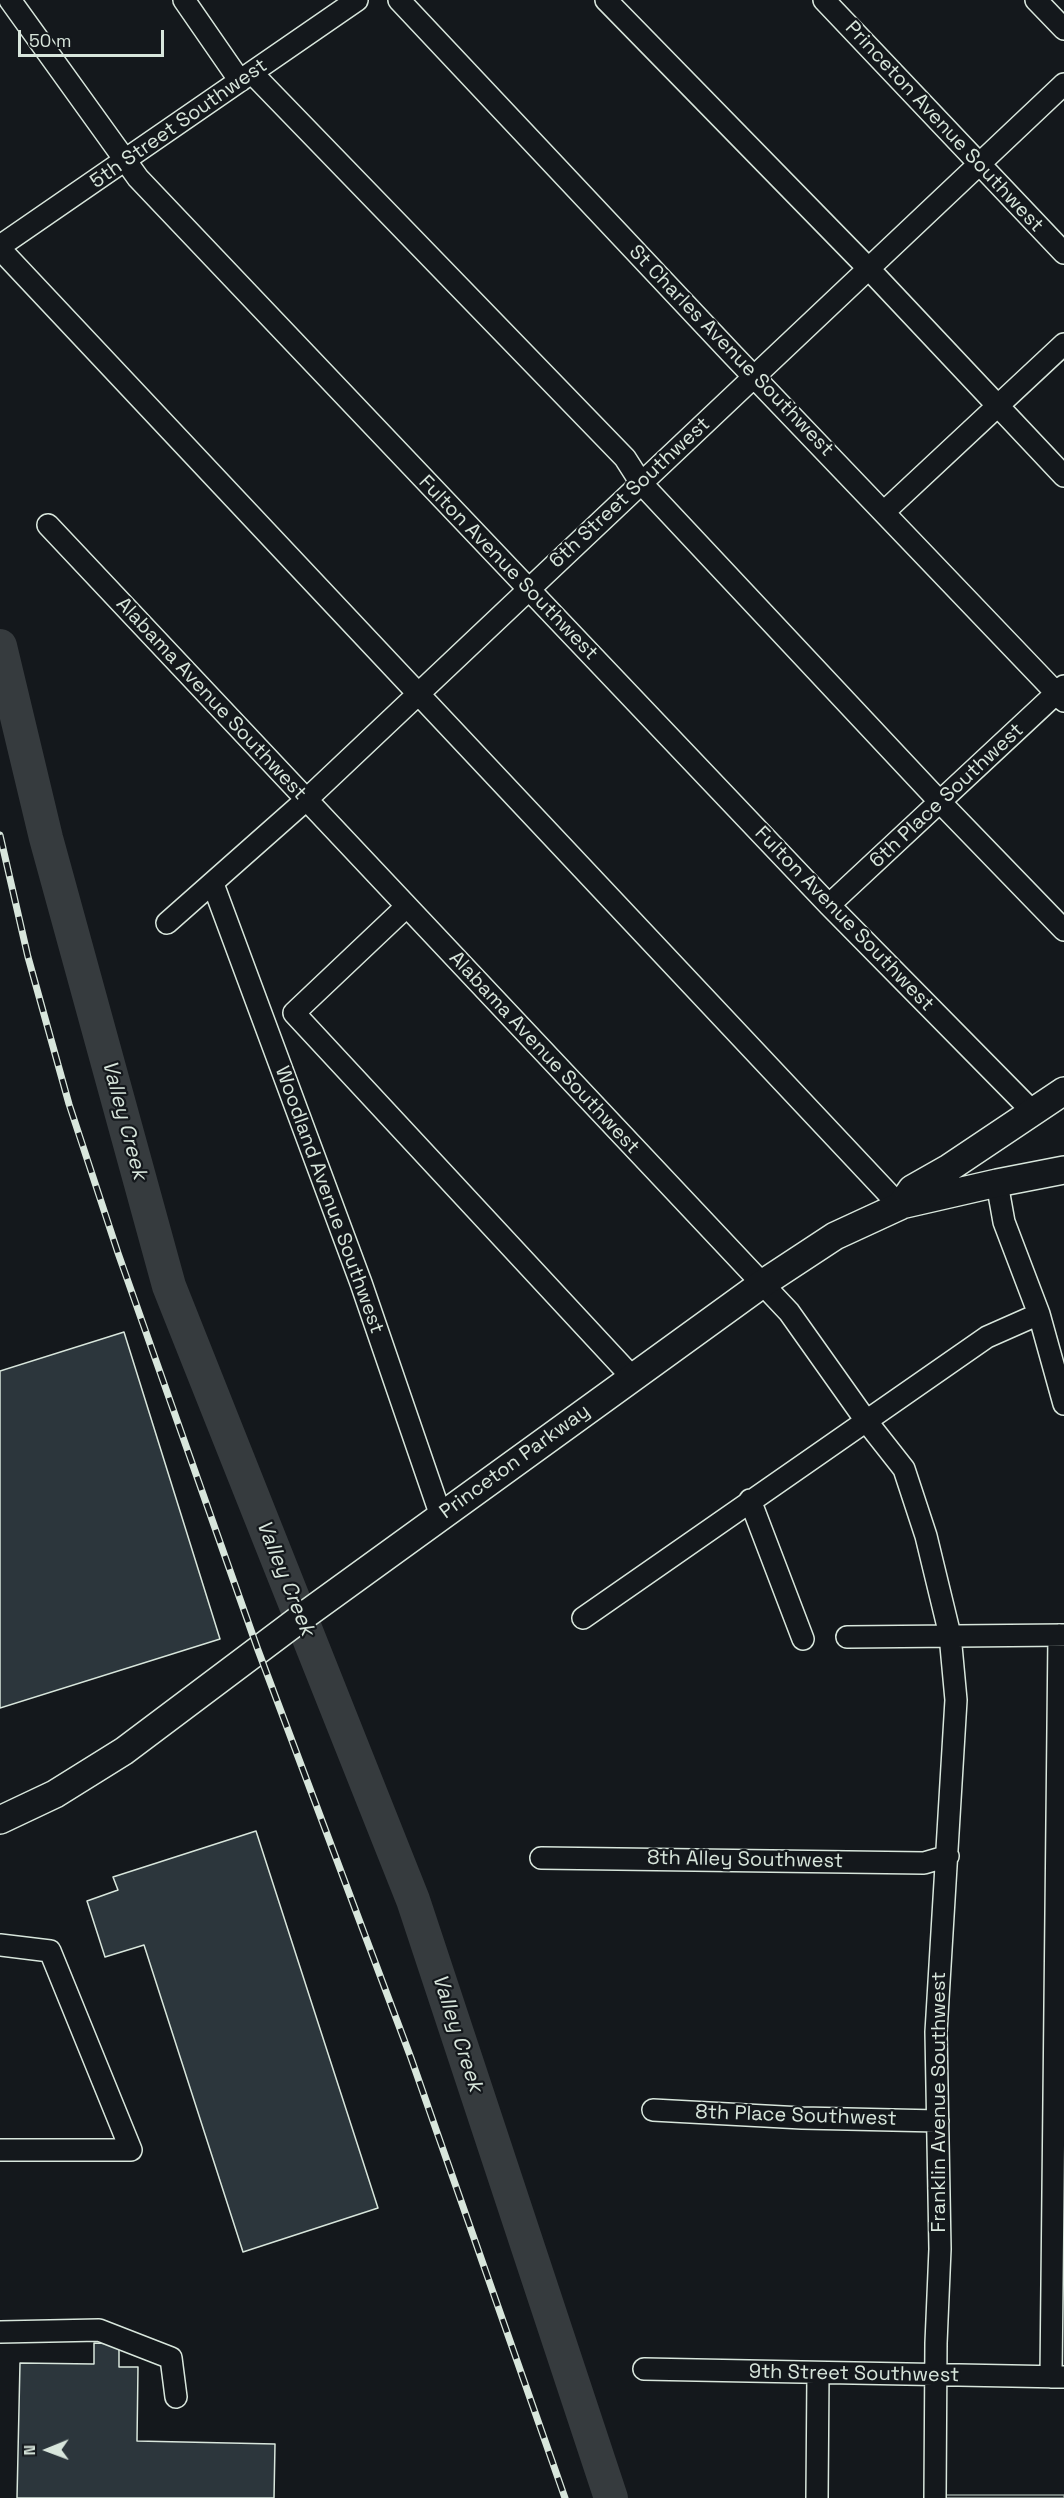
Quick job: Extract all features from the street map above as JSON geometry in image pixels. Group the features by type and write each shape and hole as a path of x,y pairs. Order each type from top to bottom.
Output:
{"main road":[{"name":"Princeton Parkway","path":"0,1820 55,1794 124,1751 275,1637 762,1284 836,1236 900,1206 912,1189 1034,1113 1064,1091"},
{"path":"900,1206 996,1183 1064,1170"}],"street":[{"name":"Fulton Avenue Southwest","path":"10,0 138,178 829,905 1034,1113"},
{"path":"184,0 246,77 624,458 641,483 940,802 1064,930"},
{"name":"5th Street Southwest","path":"0,248 357,0"},
{"name":"St Charles Avenue Southwest","path":"399,0 754,377 1061,693"},
{"path":"606,0 868,268 1064,476"},
{"name":"Princeton Avenue Southwest","path":"824,0 1064,253"},
{"path":"1036,0 1064,29"},
{"name":"6th Street Southwest","path":"167,923 306,800 1064,84"},
{"path":"0,248 900,1206"},
{"path":"884,512 1064,344"},
{"name":"Alabama Avenue Southwest","path":"48,525 789,1312 867,1422 904,1469 926,1536 950,1635"},
{"name":"6th Place Southwest","path":"829,905 1061,693"},
{"name":"Woodland Avenue Southwest","path":"213,884 361,1283 441,1516"},
{"path":"406,907 294,1013 632,1377"},
{"path":"996,1183 1004,1222 1039,1314 1064,1404"},
{"path":"583,1617 987,1337 1039,1314"},
{"path":"750,1500 803,1639"},
{"name":"Franklin Avenue Southwest","path":"935,2498 940,2249 936,2032 956,1700 950,1635"},
{"path":"847,1637 1062,1635 1058,2377"},
{"name":"8th Alley Southwest","path":"541,1858 924,1863 948,1856"},
{"path":"0,1945 50,1951 131,2150 0,2150"},
{"name":"8th Place Southwest","path":"653,2110 802,2118 938,2121"},
{"path":"0,2332 99,2330 171,2358 176,2397"},
{"name":"9th Street Southwest","path":"644,2369 1058,2377"},
{"path":"817,2498 818,2373"}],"shaded area":[{"path":"946,2495 1064,2495 1064,2498 946,2498"}],"building":[{"path":"124,1332 220,1639 0,1708 0,1371"},
{"path":"256,1831 378,2208 243,2252 144,1945 105,1957 87,1901 118,1890 113,1877"},
{"path":"94,2343 119,2344 119,2367 138,2367 137,2441 275,2444 274,2498 17,2498 20,2363 94,2364"}],"waterway":[{"name":"Valley Creek","path":"0,646 46,838 169,1286 413,1900 611,2498"}],"railway":[{"path":"0,835 28,957 69,1104 118,1253 258,1650 411,2058 565,2498"}]}
